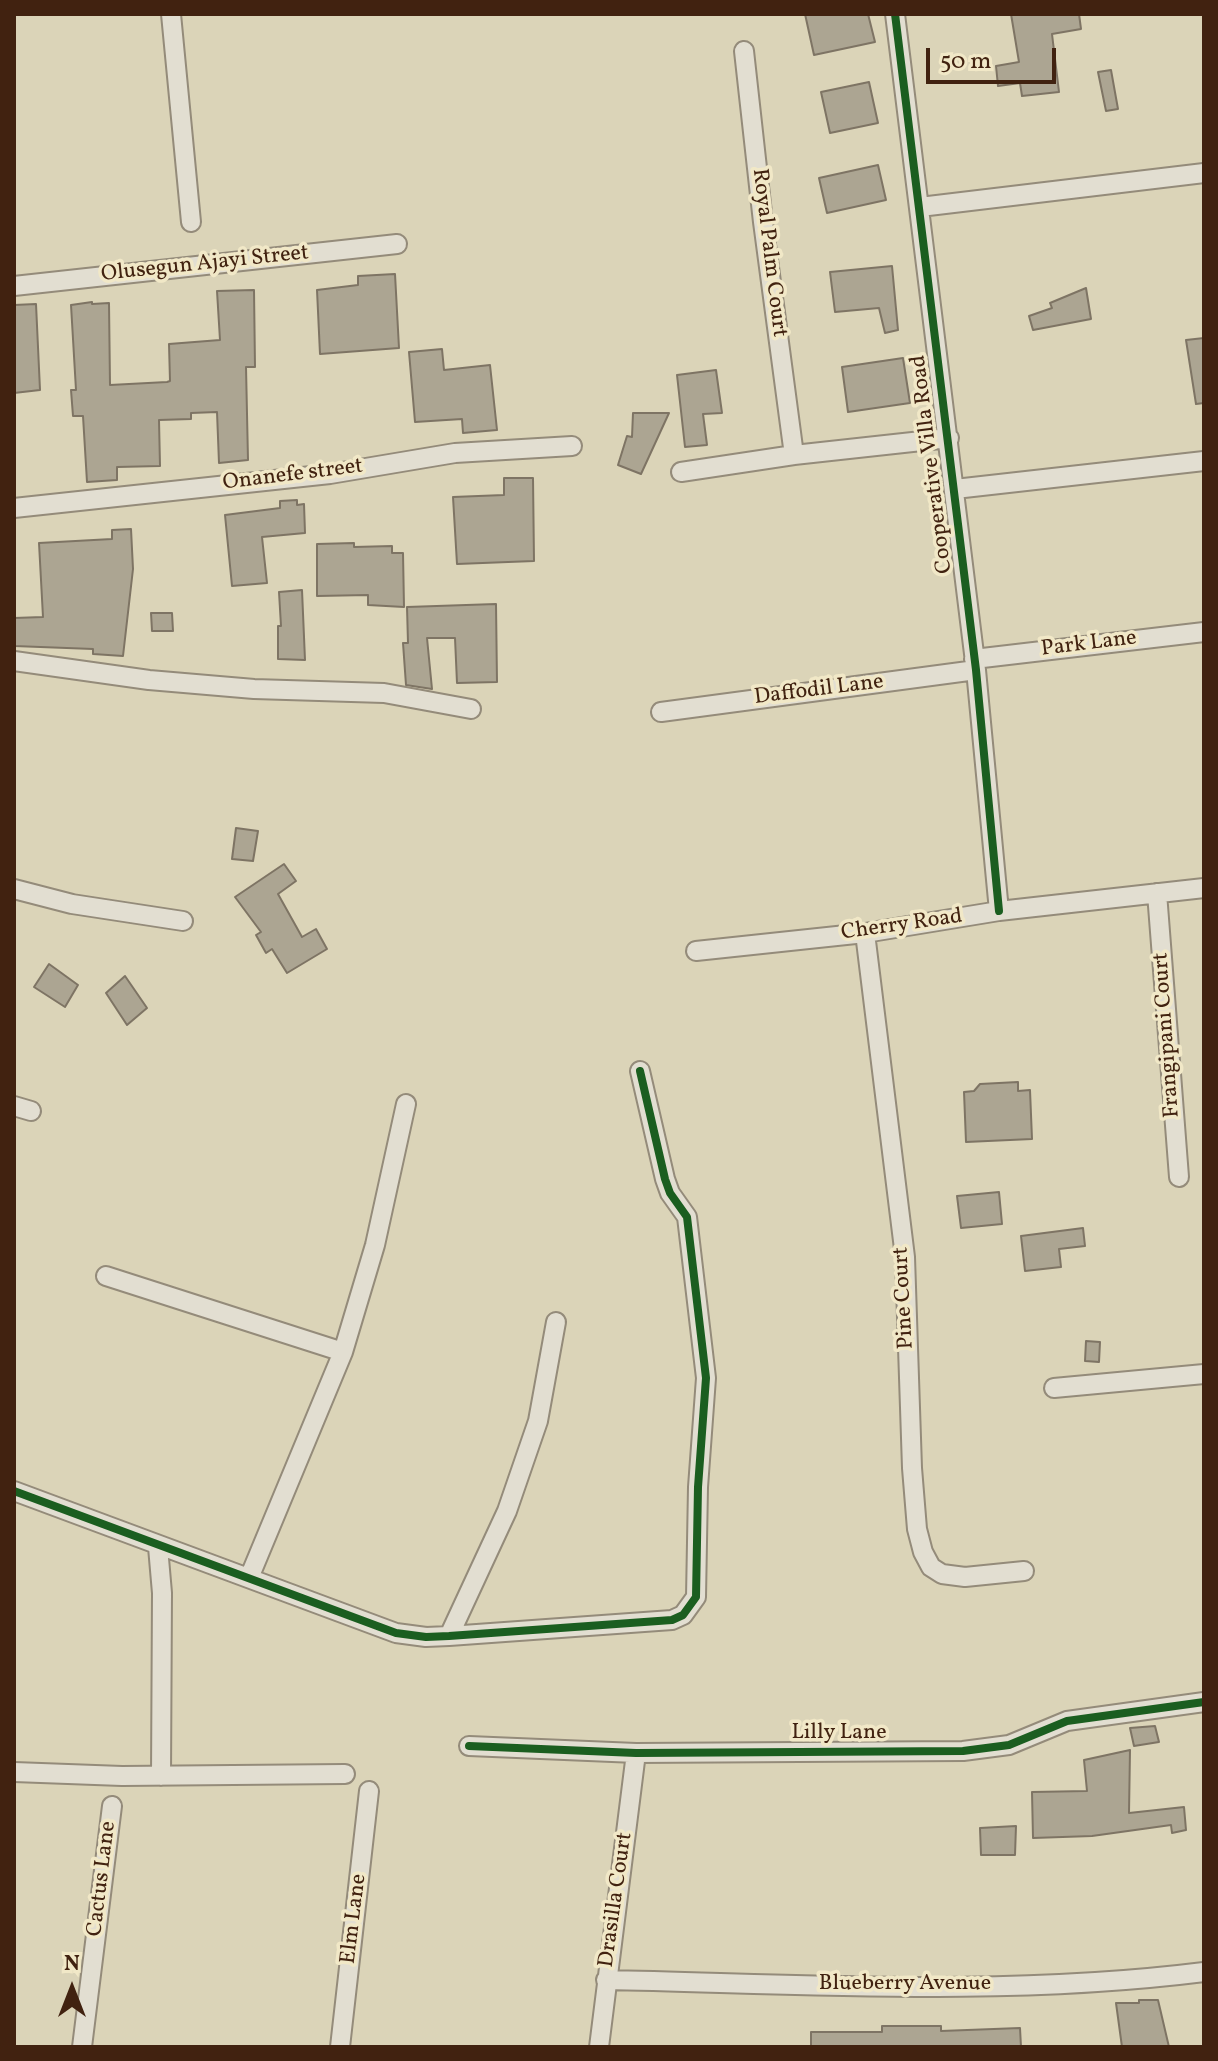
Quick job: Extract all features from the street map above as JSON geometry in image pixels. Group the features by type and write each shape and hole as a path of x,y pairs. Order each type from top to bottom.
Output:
{"street":[{"path":"171,14 191,222"},
{"name":"Cooperative Villa Road","path":"895,14 955,489 999,911"},
{"name":"Royal Palm Court","path":"744,51 794,455"},
{"path":"920,207 1204,173"},
{"name":"Olusegun Ajayi Street","path":"14,286 397,244"},
{"path":"681,472 794,455 949,438"},
{"name":"Onanefe street","path":"14,508 330,474 455,453 572,446"},
{"path":"955,489 1204,461"},
{"name":"Park Lane","path":"975,665 1204,632"},
{"path":"14,661 194,684 384,693 471,709"},
{"name":"Daffodil Lane","path":"661,712 975,665"},
{"name":"Cherry Road","path":"696,951 865,933 999,911 1204,888"},
{"path":"14,889 72,904 183,921"},
{"name":"Frangipani Court","path":"1157,893 1179,1177"},
{"name":"Pine Court","path":"865,933 905,1257 917,1529 931,1567 942,1574 965,1577 1024,1571"},
{"path":"14,1491 396,1633 449,1636 672,1620 683,1615 696,1597 698,1487 706,1378 687,1217 670,1193 665,1179 640,1071"},
{"path":"249,1578 343,1352 375,1245 406,1104"},
{"path":"106,1276 343,1352"},
{"path":"449,1636 507,1511 538,1421 556,1322"},
{"path":"1054,1388 1204,1374"},
{"path":"158,1547 162,1593 161,1776"},
{"name":"Lilly Lane","path":"469,1746 636,1753 963,1751 1009,1745 1067,1721 1204,1702"},
{"name":"Drasilla Court","path":"599,2047 636,1753"},
{"path":"14,1772 161,1776 345,1774"},
{"name":"Elm Lane","path":"340,2047 369,1791"},
{"name":"Cactus Lane","path":"82,2047 112,1806"},
{"name":"Blueberry Avenue","path":"606,1980 1017,1986 1120,1981 1204,1972"}],"building":[{"path":"805,14 868,14 875,42 814,55"},
{"path":"1011,14 1079,14 1081,29 1052,34 1059,92 1022,96 1020,83 998,86 996,66 1019,62"},
{"path":"1111,70 1118,109 1106,111 1098,72"},
{"path":"869,82 878,123 830,133 821,92"},
{"path":"878,165 886,200 827,213 819,178"},
{"path":"892,266 898,330 885,333 879,308 835,312 830,272"},
{"path":"395,274 399,348 320,354 317,290 358,285 358,276"},
{"path":"1086,288 1091,319 1033,330 1029,316 1052,308 1050,303"},
{"path":"254,290 255,367 246,367 248,460 219,463 217,412 191,413 191,419 159,420 160,466 117,467 117,480 87,482 83,416 73,416 71,390 76,390 71,305 109,303 110,385 167,382 170,381 169,344 220,340 217,291"},
{"path":"36,304 40,390 14,393 14,305"},
{"path":"1204,338 1204,403 1196,404 1186,340"},
{"path":"442,349 444,370 490,365 497,430 463,433 462,419 415,422 409,352"},
{"path":"903,358 910,403 848,412 842,367"},
{"path":"716,370 722,413 703,414 707,445 685,447 677,375"},
{"path":"633,413 669,413 641,474 618,465 627,436 632,437"},
{"path":"504,478 533,478 534,561 457,564 453,497 504,495"},
{"path":"297,500 297,505 304,504 305,533 262,537 267,583 232,586 225,515 280,508 280,501"},
{"path":"131,529 133,569 123,656 93,654 93,649 14,646 14,618 43,617 39,543 112,539 112,530"},
{"path":"354,543 354,547 392,546 392,553 403,553 404,607 368,605 368,595 317,596 317,544"},
{"path":"302,590 305,660 278,659 278,626 281,626 279,592"},
{"path":"496,604 497,682 457,683 455,638 427,638 432,689 406,685 403,643 408,643 407,607"},
{"path":"151,613 172,613 173,631 152,631"},
{"path":"236,828 258,831 253,861 232,859"},
{"path":"284,864 296,881 278,894 302,937 316,929 327,949 287,973 272,949 266,953 256,935 261,932 235,897"},
{"path":"49,964 78,985 65,1007 34,987"},
{"path":"125,976 147,1008 127,1025 106,993"},
{"path":"1018,1082 1018,1091 1030,1090 1032,1139 966,1142 964,1092 974,1091 980,1084"},
{"path":"999,1192 1002,1224 961,1228 957,1196"},
{"path":"1083,1228 1085,1246 1059,1249 1061,1267 1025,1271 1021,1236"},
{"path":"1086,1341 1100,1342 1099,1362 1085,1361"},
{"path":"1155,1726 1159,1742 1134,1746 1130,1728"},
{"path":"1130,1750 1129,1813 1184,1807 1186,1830 1172,1833 1171,1825 1092,1836 1033,1838 1032,1792 1087,1791 1084,1760"},
{"path":"1016,1826 1015,1855 981,1855 980,1828"},
{"path":"1139,2000 1158,2000 1169,2047 1122,2047 1116,2003 1139,2003"},
{"path":"882,2026 941,2026 941,2031 1020,2028 1021,2047 811,2047 811,2032 882,2032"}],"cycle path":[{"path":"895,14 976,670 999,911"},
{"path":"14,1491 396,1633 449,1636 672,1620 683,1615 696,1597 698,1487 706,1378 687,1217 670,1193 665,1179 640,1071"},
{"path":"469,1746 636,1753 963,1751 1009,1745 1067,1721 1204,1702"}]}
